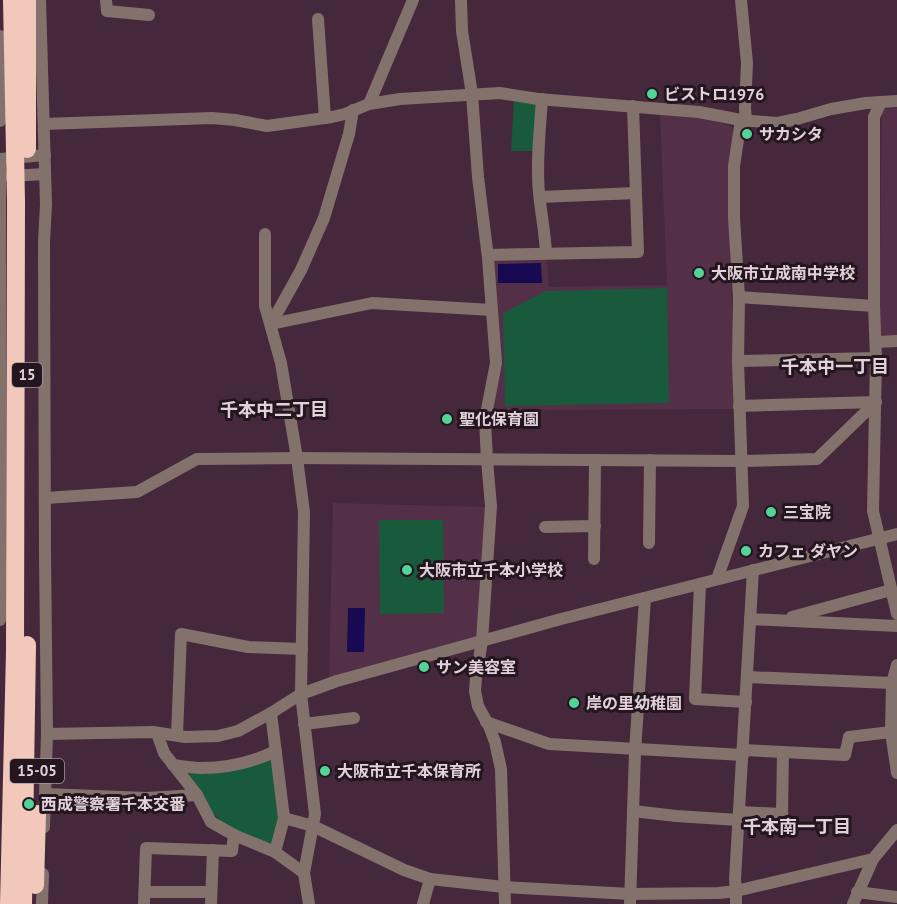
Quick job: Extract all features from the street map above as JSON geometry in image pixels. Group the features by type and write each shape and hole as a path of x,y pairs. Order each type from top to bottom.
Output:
{"highway":[{"name":"15","path":"9,904 15,640 16,201 12,0"},
{"name":"15","path":"22,904 28,639 27,0"},
{"name":"15-05","path":"28,639 36,696 38,774 34,904"}],"street":[{"path":"40,0 46,204 44,242 47,734 42,904"},
{"path":"106,0 107,11 149,15"},
{"path":"369,104 413,0"},
{"path":"461,0 462,31 472,94 478,177 488,255 496,363 485,420 491,506 482,641 476,691 478,706 495,742 501,769 506,904"},
{"path":"717,579 743,506 738,360 739,297 734,218 734,166 745,108 747,63 741,0"},
{"path":"318,19 325,118"},
{"path":"0,36 0,121"},
{"path":"44,124 212,118 267,126 325,118 345,114 369,104 415,97 500,93 542,99 699,112 743,120 784,123 831,109 897,101"},
{"path":"542,99 538,167 546,254"},
{"path":"881,102 874,117 876,402 873,511 897,614"},
{"path":"488,255 638,252 633,106"},
{"path":"271,324 301,270 324,218 349,134 353,110"},
{"path":"0,159 45,155"},
{"path":"0,166 0,620"},
{"path":"0,177 45,174"},
{"path":"540,197 636,193"},
{"path":"265,234 266,306 281,363 304,512 301,694 315,814 304,873 309,904"},
{"path":"739,297 874,306"},
{"path":"271,324 372,303 492,310"},
{"path":"876,342 897,341"},
{"path":"738,360 876,358"},
{"path":"45,498 137,492 197,459 742,461 817,459 876,402"},
{"path":"739,406 876,402"},
{"path":"594,559 595,460"},
{"path":"650,460 650,543"},
{"path":"545,527 595,526"},
{"path":"47,734 157,733 184,737 218,736 238,731 301,694 337,681 717,579 897,534"},
{"path":"736,904 735,879 753,570"},
{"path":"700,584 695,699 746,702"},
{"path":"782,620 891,590"},
{"path":"630,899 635,749 645,598"},
{"path":"750,619 897,626"},
{"path":"177,735 181,634 248,647 302,649"},
{"path":"897,665 892,683 891,732 897,773"},
{"path":"747,677 892,683"},
{"path":"272,713 284,818 275,852"},
{"path":"304,724 354,718"},
{"path":"486,722 549,744 743,752 845,754 849,736 891,732"},
{"path":"157,733 164,753 197,795 211,822 234,835 275,852 304,873"},
{"path":"172,765 201,768 224,766 254,761 276,751"},
{"path":"633,811 676,816 782,814 783,752"},
{"path":"0,789 45,794 147,798 197,795"},
{"path":"284,818 313,826 404,870 430,879 630,899 736,891 873,859"},
{"path":"897,830 873,859 855,898 897,897"},
{"path":"213,850 211,898 144,898 146,848 213,850 232,851 234,835"},
{"path":"423,904 430,879"}],"shaded area":[{"path":"897,108 897,335 884,335 879,332 882,109"},
{"name":"大阪市立成南中学校","path":"660,114 697,116 731,126 734,132 728,167 735,409 492,410 502,366 491,260 547,257 549,287 667,285"},
{"path":"541,263 542,283 498,283 498,264"},
{"name":"大阪市立千本小学校","path":"333,503 486,507 478,633 474,638 329,680"},
{"path":"348,608 365,608 364,652 347,652"}],"green space":[{"path":"514,99 536,102 534,151 511,151"},
{"path":"667,288 669,403 505,406 503,313 546,291"},
{"path":"379,520 443,520 444,613 380,614"},
{"path":"272,760 280,813 274,844 270,846 224,824 208,808 185,776 188,771 222,773"}],"place":[{"name":"ビストロ1976","path":"652,94"},
{"name":"サカシタ","path":"747,134"},
{"name":"大阪市立成南中学校","path":"699,273"},
{"name":"聖化保育園","path":"447,419"},
{"name":"三宝院","path":"771,512"},
{"name":"カフェ ダヤン","path":"746,551"},
{"name":"大阪市立千本小学校","path":"407,570"},
{"name":"サン美容室","path":"424,667"},
{"name":"岸の里幼稚園","path":"574,703"},
{"name":"大阪市立千本保育所","path":"325,771"},
{"name":"西成警察署千本交番","path":"29,804"}],"district":[{"name":"千本中一丁目","path":"835,367"},
{"name":"千本中二丁目","path":"274,410"},
{"name":"千本南一丁目","path":"797,827"}]}
